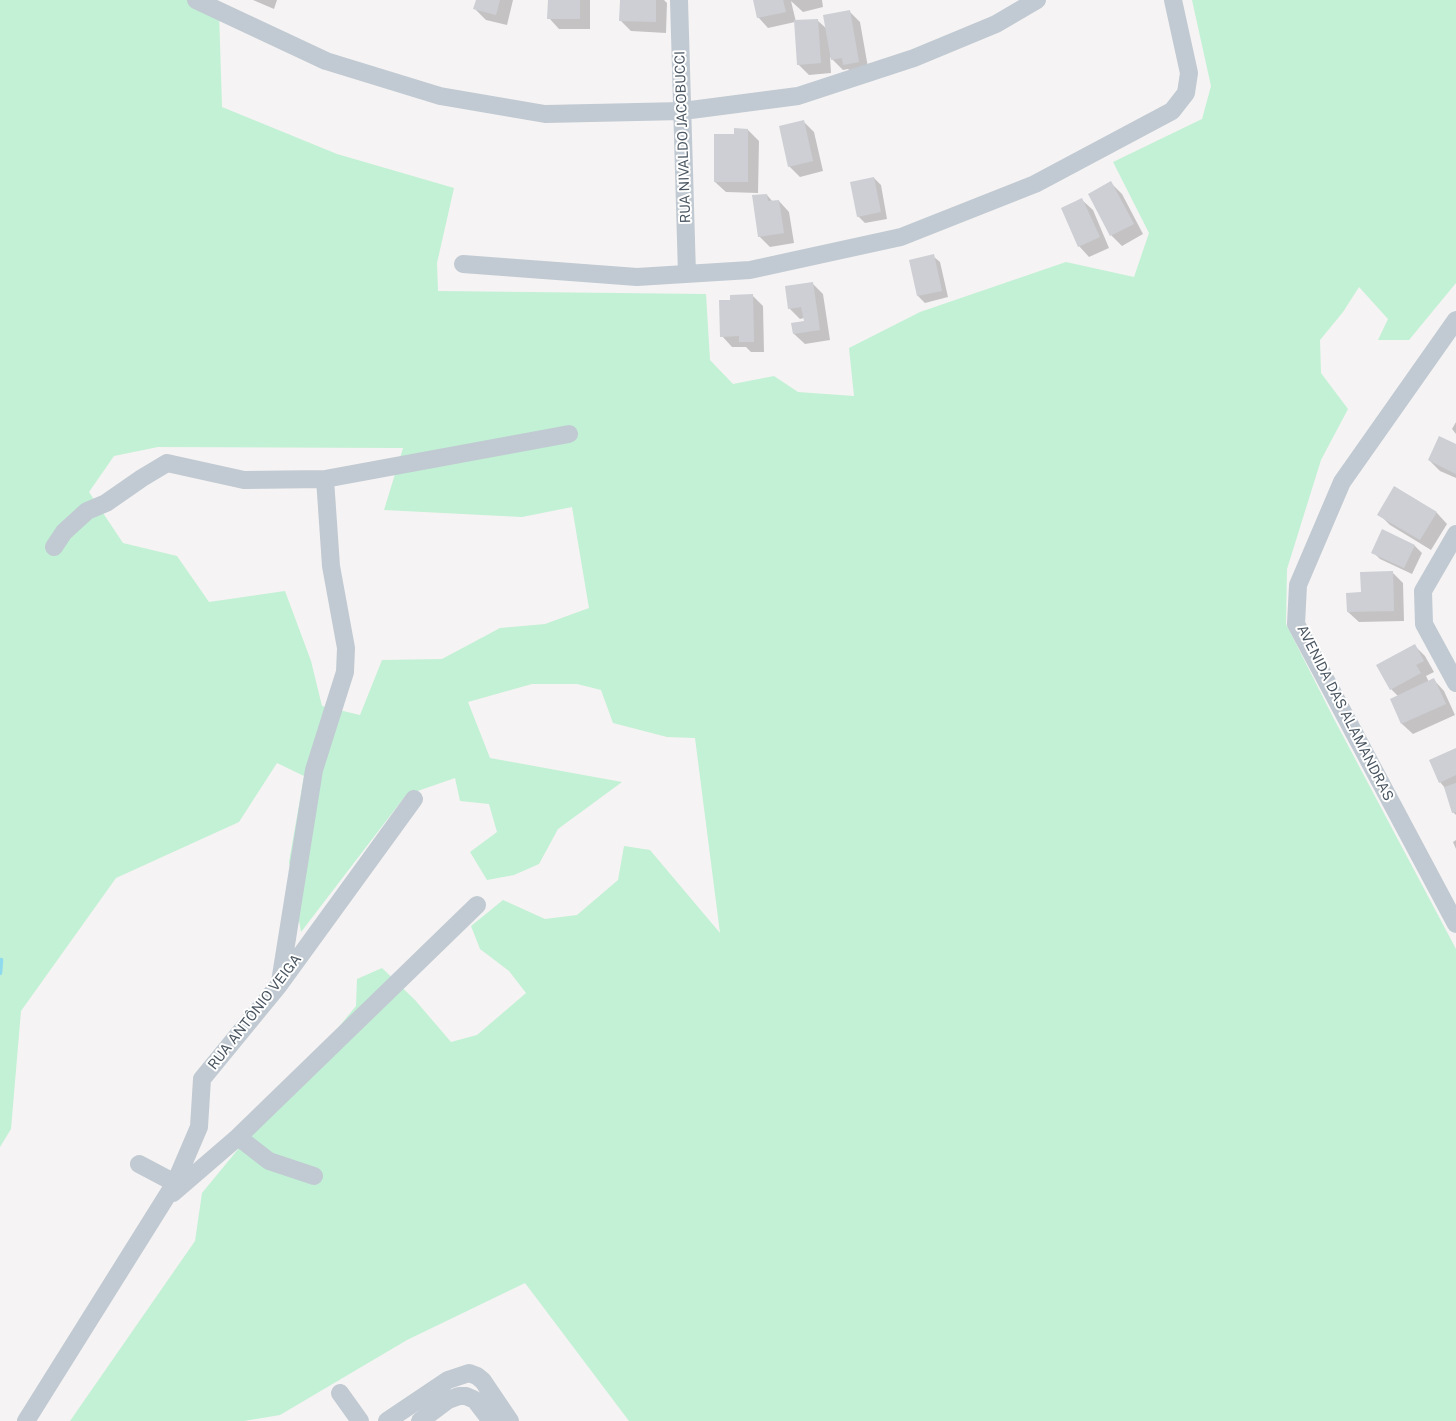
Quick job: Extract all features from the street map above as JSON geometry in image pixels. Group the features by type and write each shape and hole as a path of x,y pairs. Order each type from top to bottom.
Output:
{"street":[{"path":"196,0 326,61 440,96 545,114 683,111 798,96 914,58 996,24 1036,0"},
{"name":"RUA NIVALDO JACOBUCCI","path":"680,0 687,274"},
{"path":"463,264 637,277 687,274 750,270 901,237 1035,184 1172,111 1186,93 1189,73 1173,0"},
{"name":"AVENIDA DAS ALAMANDRAS","path":"1456,320 1342,482 1298,585 1296,624 1456,924"},
{"path":"54,547 64,532 87,511 106,503 167,463 244,480 325,479 569,434"},
{"path":"279,985 314,770 346,672 346,648 331,566 325,479"},
{"path":"1456,534 1423,591 1424,624 1456,683"},
{"name":"RUA ANTÔNIO VEIGA","path":"26,1421 176,1183 199,1127 202,1079 279,985 414,799"},
{"path":"165,1200 238,1137 477,905"},
{"path":"238,1137 269,1161 314,1176"},
{"path":"139,1164 176,1183"},
{"path":"387,1421 448,1380 469,1373 483,1381 510,1421"},
{"path":"340,1393 359,1421"},
{"path":"420,1421 448,1400 458,1396 466,1396 474,1400 491,1421"},
{"path":"354,1421 359,1421"}],"green space":[{"path":"0,0 203,0 219,11 222,107 337,154 454,188 437,263 438,291 706,294 710,360 733,384 774,376 798,392 854,396 849,348 920,312 1066,262 1134,277 1149,233 1113,162 1202,119 1211,86 1192,0 1456,0 1456,283 1409,340 1378,340 1388,319 1359,287 1343,312 1320,340 1321,373 1348,409 1321,460 1287,569 1286,624 1456,949 1456,1421 629,1421 525,1283 407,1340 280,1415 244,1421 70,1421 195,1241 202,1193 356,1006 357,979 382,968 415,1000 451,1042 477,1035 526,993 509,971 480,949 471,926 503,900 545,919 577,915 618,880 624,846 650,850 720,933 695,738 667,737 613,723 601,690 577,684 532,684 468,702 490,758 622,782 558,829 539,864 514,875 487,880 470,852 497,832 489,804 460,801 455,778 406,795 301,932 289,862 304,776 277,763 239,822 116,878 21,1011 11,1129 0,1147","holes":["158,447 403,448 384,510 522,517 572,507 589,608 545,624 500,628 442,659 382,660 360,715 322,706 311,661 285,591 209,602 177,556 123,543 89,492 114,456"]}],"building":[{"path":"476,0 500,0 496,15 473,9"},
{"path":"548,0 580,0 580,19 547,19"},
{"path":"620,0 656,0 656,22 619,21"},
{"path":"753,0 783,0 786,12 757,18"},
{"path":"850,10 859,62 843,65 842,58 831,60 823,15"},
{"path":"818,19 821,63 797,65 794,20"},
{"path":"804,120 813,161 788,167 779,126"},
{"path":"734,128 748,129 748,182 714,182 714,134 734,134"},
{"path":"874,177 881,212 857,217 850,182"},
{"path":"1111,181 1134,224 1110,236 1088,194"},
{"path":"767,194 768,201 779,200 784,233 758,237 752,195"},
{"path":"1082,198 1100,237 1078,247 1061,208"},
{"path":"934,254 942,291 917,296 909,260"},
{"path":"813,282 820,330 793,334 791,323 804,321 801,307 788,309 785,286"},
{"path":"753,294 754,342 739,342 739,336 720,337 719,300 730,300 730,295"},
{"path":"1439,436 1456,444 1456,474 1428,460"},
{"path":"1394,486 1437,512 1420,540 1377,515"},
{"path":"1382,529 1415,545 1404,568 1371,553"},
{"path":"1393,571 1394,611 1347,612 1346,593 1361,592 1360,572"},
{"path":"1415,644 1424,661 1416,665 1421,673 1390,690 1376,665"},
{"path":"1434,678 1446,704 1401,724 1390,699"},
{"path":"1456,748 1456,775 1439,783 1429,760"},
{"path":"1456,783 1456,812 1452,813 1444,787"}],"waterway":[{"path":"0,973 1,960"}]}
